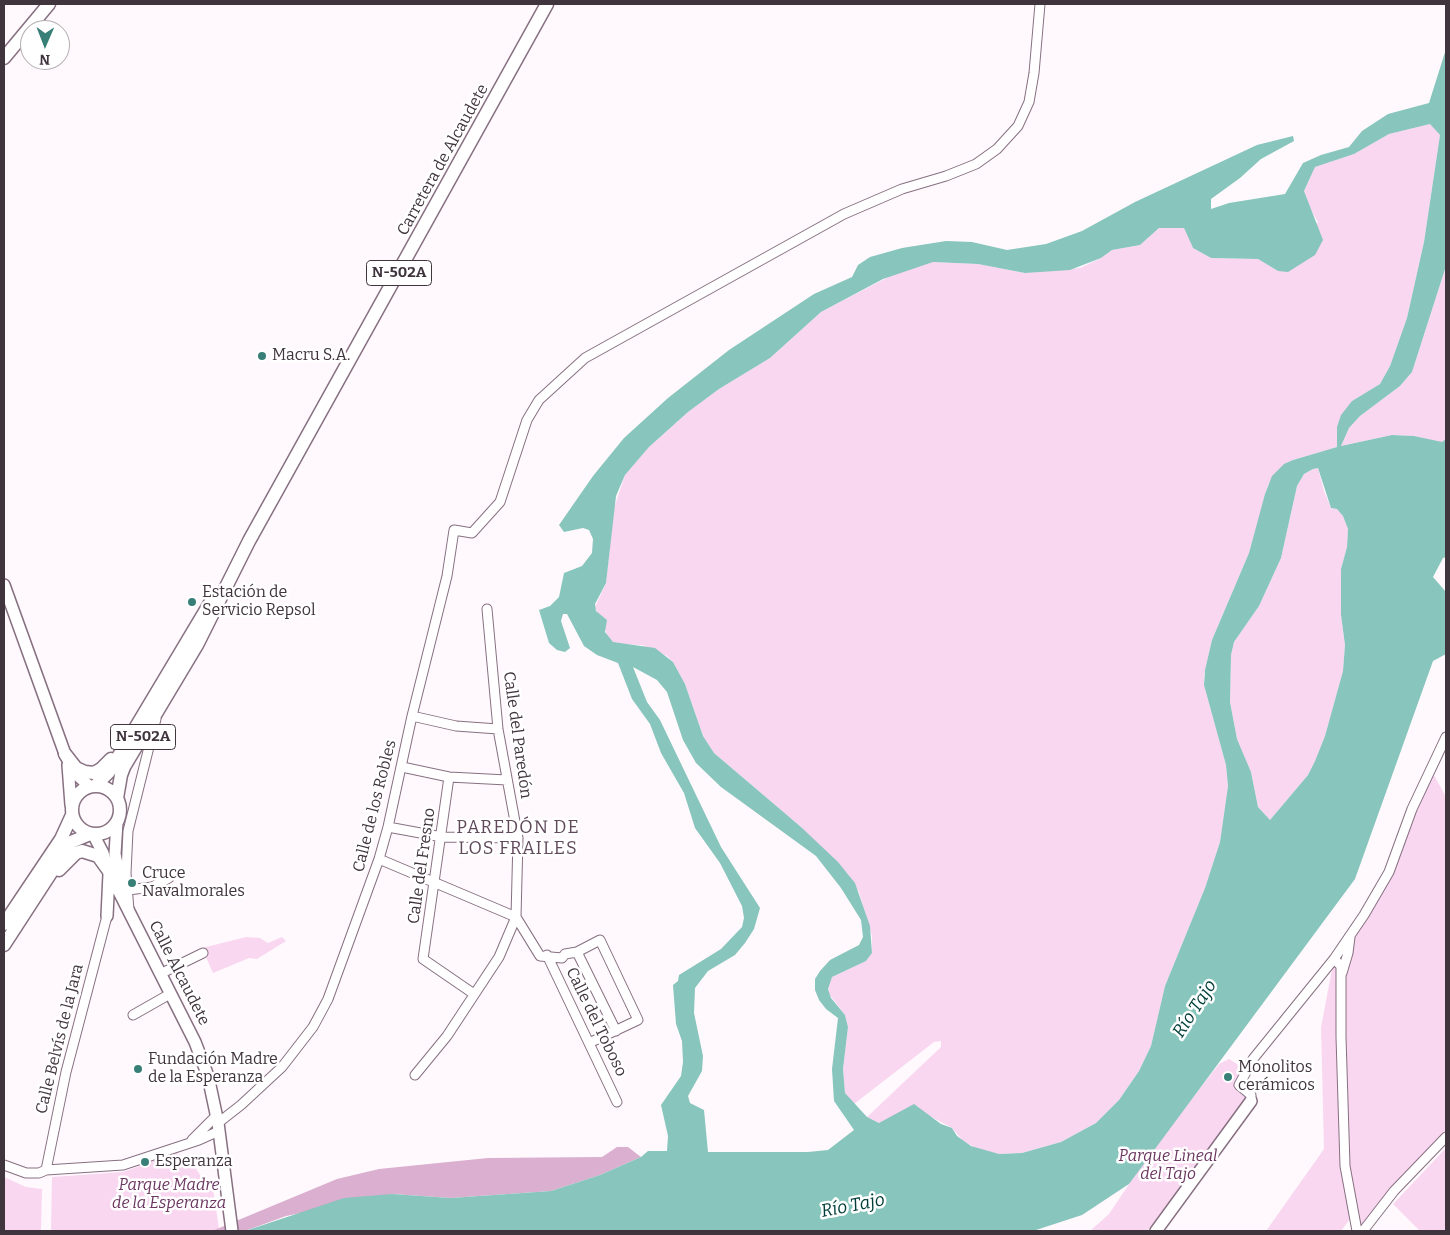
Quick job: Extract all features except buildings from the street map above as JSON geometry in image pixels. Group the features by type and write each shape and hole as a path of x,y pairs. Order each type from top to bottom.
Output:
{"main road":[{"path":"4,58 49,4"},
{"name":"Carretera de Alcaudete","path":"72,810 76,795 92,786 109,772 133,729 249,541 547,4"},
{"name":"Carretera de Alcaudete","path":"117,822 120,810 117,798 124,767 157,714 215,610 249,541"},
{"path":"4,585 65,754 74,772 92,786 108,789 117,798"},
{"path":"65,754 76,768 85,772 94,772 101,769 109,761 133,729"},
{"path":"65,754 71,787 72,810 78,827 92,834"},
{"name":"N-502A","path":"4,924 61,839 72,810"},
{"path":"4,945 71,842 78,837 109,830 117,822"},
{"name":"Calle Alcaudete","path":"117,822 115,854 130,912 195,1042 208,1076 218,1120 232,1231"},
{"name":"Calle Alcaudete","path":"92,834 103,852 108,870 125,892"},
{"path":"34,898 76,853 92,853 101,859 108,870 110,888 107,916"},
{"path":"107,916 125,892"},
{"path":"107,916 119,908 130,912"},
{"path":"1156,1231 1251,1101"}],"street":[{"name":"Calle de los Robles","path":"218,1120 233,1112 282,1067 313,1027 328,999 380,859 412,716 447,576 454,530 472,533 500,502 528,420 539,400 585,358 844,214 902,189 946,176 976,164 997,148 1018,126 1029,102 1034,74 1040,4"},
{"name":"Calle del Paredón","path":"415,1075 447,1036 498,957 516,917 518,838 498,729 487,608"},
{"name":"Calle Alcaudete","path":"125,892 128,831 157,714"},
{"path":"412,716 456,726 498,729"},
{"path":"1251,1101 1251,1095 1238,1085 1253,1059 1334,959 1389,872 1412,810 1446,737"},
{"path":"402,767 449,777 507,780"},
{"name":"Calle del Fresno","path":"449,777 442,837 423,959 474,994"},
{"path":"388,827 442,837 518,838"},
{"path":"380,859 516,917 540,956 547,955 562,958 566,954 577,952 600,940 638,1020 589,1043"},
{"path":"125,892 152,887 169,878"},
{"name":"Calle Belvís de la Jara","path":"46,1170 66,1072 107,916"},
{"path":"1341,975 1348,953 1350,936"},
{"path":"577,952 616,1031"},
{"path":"160,974 203,953"},
{"name":"Calle del Toboso","path":"547,955 617,1102"},
{"path":"1334,959 1341,966 1340,1037 1345,1166 1358,1231"},
{"path":"133,1015 170,994"},
{"path":"188,1143 218,1120"},
{"path":"4,1165 26,1174 39,1173 46,1170 124,1165 188,1143 218,1120"},
{"path":"1363,1231 1394,1191 1446,1137"}],"green space":[{"path":"1430,124 1440,135 1424,242 1407,318 1390,366 1380,384 1352,401 1337,427 1337,447 1293,460 1278,470 1268,485 1249,553 1212,640 1204,675 1204,685 1226,765 1228,786 1220,842 1205,888 1165,986 1151,1046 1139,1071 1119,1100 1096,1123 1061,1142 1022,1153 999,1154 978,1149 963,1141 952,1128 928,1115 879,1123 867,1117 941,1047 941,1041 934,1042 854,1104 845,1093 843,1069 848,1027 845,1015 829,994 828,985 832,977 866,961 872,953 872,936 859,892 848,874 801,827 714,753 703,736 685,684 673,662 667,656 642,645 616,644 608,638 605,629 607,620 598,614 595,607 606,583 614,508 625,475 649,447 688,412 719,389 770,358 821,312 896,273 933,262 978,264 1025,273 1080,268 1101,258 1112,250 1140,245 1159,228 1184,228 1193,248 1211,258 1258,259 1278,271 1318,222 1310,208 1304,191 1315,167 1354,154 1389,134"},
{"path":"1446,266 1446,439 1442,443 1414,436 1392,435 1341,446 1349,428 1360,416 1400,386 1412,372"},
{"path":"1318,468 1331,508 1337,509 1343,516 1348,529 1347,547 1341,569 1341,615 1345,645 1343,671 1325,736 1315,761 1308,775 1270,820 1258,807 1251,772 1237,739 1230,702 1231,655 1234,642 1259,606 1281,558 1297,486 1304,474"},
{"path":"1430,768 1446,797 1446,1138 1363,1231 1356,1231 1350,1219 1341,1231 1266,1231 1324,1149 1321,1027 1334,959 1389,872"},
{"path":"246,937 260,938 268,943 282,937 286,941 257,959 249,958 213,973 202,948"},
{"name":"Parque Lineal del Tajo","path":"1229,1059 1240,1066 1241,1079 1251,1092 1147,1231 1090,1231 1109,1214 1152,1150 1219,1064"},
{"path":"1446,1148 1446,1231 1420,1231 1393,1204"},
{"name":"Parque Madre de la Esperanza","path":"176,1153 193,1164 204,1181 213,1189 219,1229 212,1231 51,1231 52,1177 123,1172"},
{"path":"4,1177 26,1187 42,1189 41,1231 4,1231"}],"shaded area":[{"path":"617,1147 628,1147 641,1157 600,1175 551,1191 451,1198 392,1194 286,1216 245,1231 212,1231 337,1179 379,1169 488,1158 602,1157"}],"water":[{"name":"Río Tajo","path":"1446,49 1446,266 1412,372 1400,386 1360,416 1349,428 1341,446 1392,435 1414,436 1442,442 1446,439 1446,557 1443,558 1433,577 1446,592 1446,654 1433,661 1355,879 1129,1184 1082,1215 1033,1231 245,1231 344,1198 392,1194 451,1198 551,1191 600,1175 641,1157 648,1151 667,1151 668,1136 661,1105 681,1076 683,1062 682,1041 676,1024 673,985 678,981 679,975 721,949 742,927 744,918 742,906 720,863 695,828 684,793 661,753 650,724 632,699 618,663 597,655 584,646 567,614 563,614 561,621 570,648 565,652 557,650 549,643 539,610 550,606 559,597 564,573 582,566 592,553 593,539 589,530 583,528 564,532 559,525 593,476 624,438 668,398 729,350 814,294 852,277 858,265 870,257 902,248 946,241 972,242 1007,250 1046,244 1082,231 1135,202 1257,145 1293,136 1294,141 1261,159 1240,178 1211,199 1211,209 1229,203 1285,194 1303,163 1321,155 1349,147 1362,131 1388,114 1429,103","holes":["1430,124 1440,135 1424,242 1407,318 1390,366 1380,384 1352,401 1341,415 1337,427 1337,447 1284,464 1272,476 1265,494 1249,553 1212,640 1205,670 1204,685 1226,765 1228,786 1220,842 1205,888 1165,986 1151,1046 1139,1071 1119,1100 1096,1123 1061,1142 1022,1153 999,1154 971,1146 957,1136 952,1128 941,1124 914,1104 879,1123 867,1117 845,1093 843,1069 848,1027 845,1015 831,998 828,989 832,977 866,961 872,953 870,926 855,883 838,862 801,827 714,753 703,736 685,684 673,662 655,648 613,642 605,632 607,620 596,611 595,604 606,583 616,496 625,475 649,447 688,412 719,389 770,358 821,312 883,279 933,262 978,264 1025,273 1070,270 1101,258 1112,250 1140,245 1159,228 1184,228 1193,248 1211,258 1258,259 1278,271 1288,272 1315,255 1323,240 1304,191 1315,167 1354,154 1389,134","1318,468 1331,508 1337,509 1343,516 1348,529 1347,547 1341,569 1341,615 1345,645 1343,671 1325,736 1315,761 1308,775 1270,820 1258,807 1251,772 1237,739 1230,702 1231,655 1234,642 1259,606 1281,558 1297,486 1304,474","633,667 657,680 667,692 683,740 696,763 721,787 816,856 841,888 861,920 863,937 859,945 830,960 815,979 815,990 819,1000 826,1009 838,1018 832,1069 834,1101 854,1130 828,1150 808,1152 708,1152 704,1110 690,1103 688,1096 702,1071 703,1056 694,1013 695,988 708,971 735,955 745,943 754,929 760,908 721,847 660,720 647,702"]}],"place":[{"name":"Macru S.A.","path":"262,356"},
{"name":"Estación de Servicio Repsol","path":"192,602"},
{"name":"Cruce Navalmorales","path":"132,883"},
{"name":"Fundación Madre de la Esperanza","path":"138,1069"},
{"name":"Monolitos cerámicos","path":"1228,1077"},
{"name":"Esperanza","path":"145,1162"}],"district":[{"name":"PAREDÓN DE LOS FRAILES","path":"518,838"}]}
